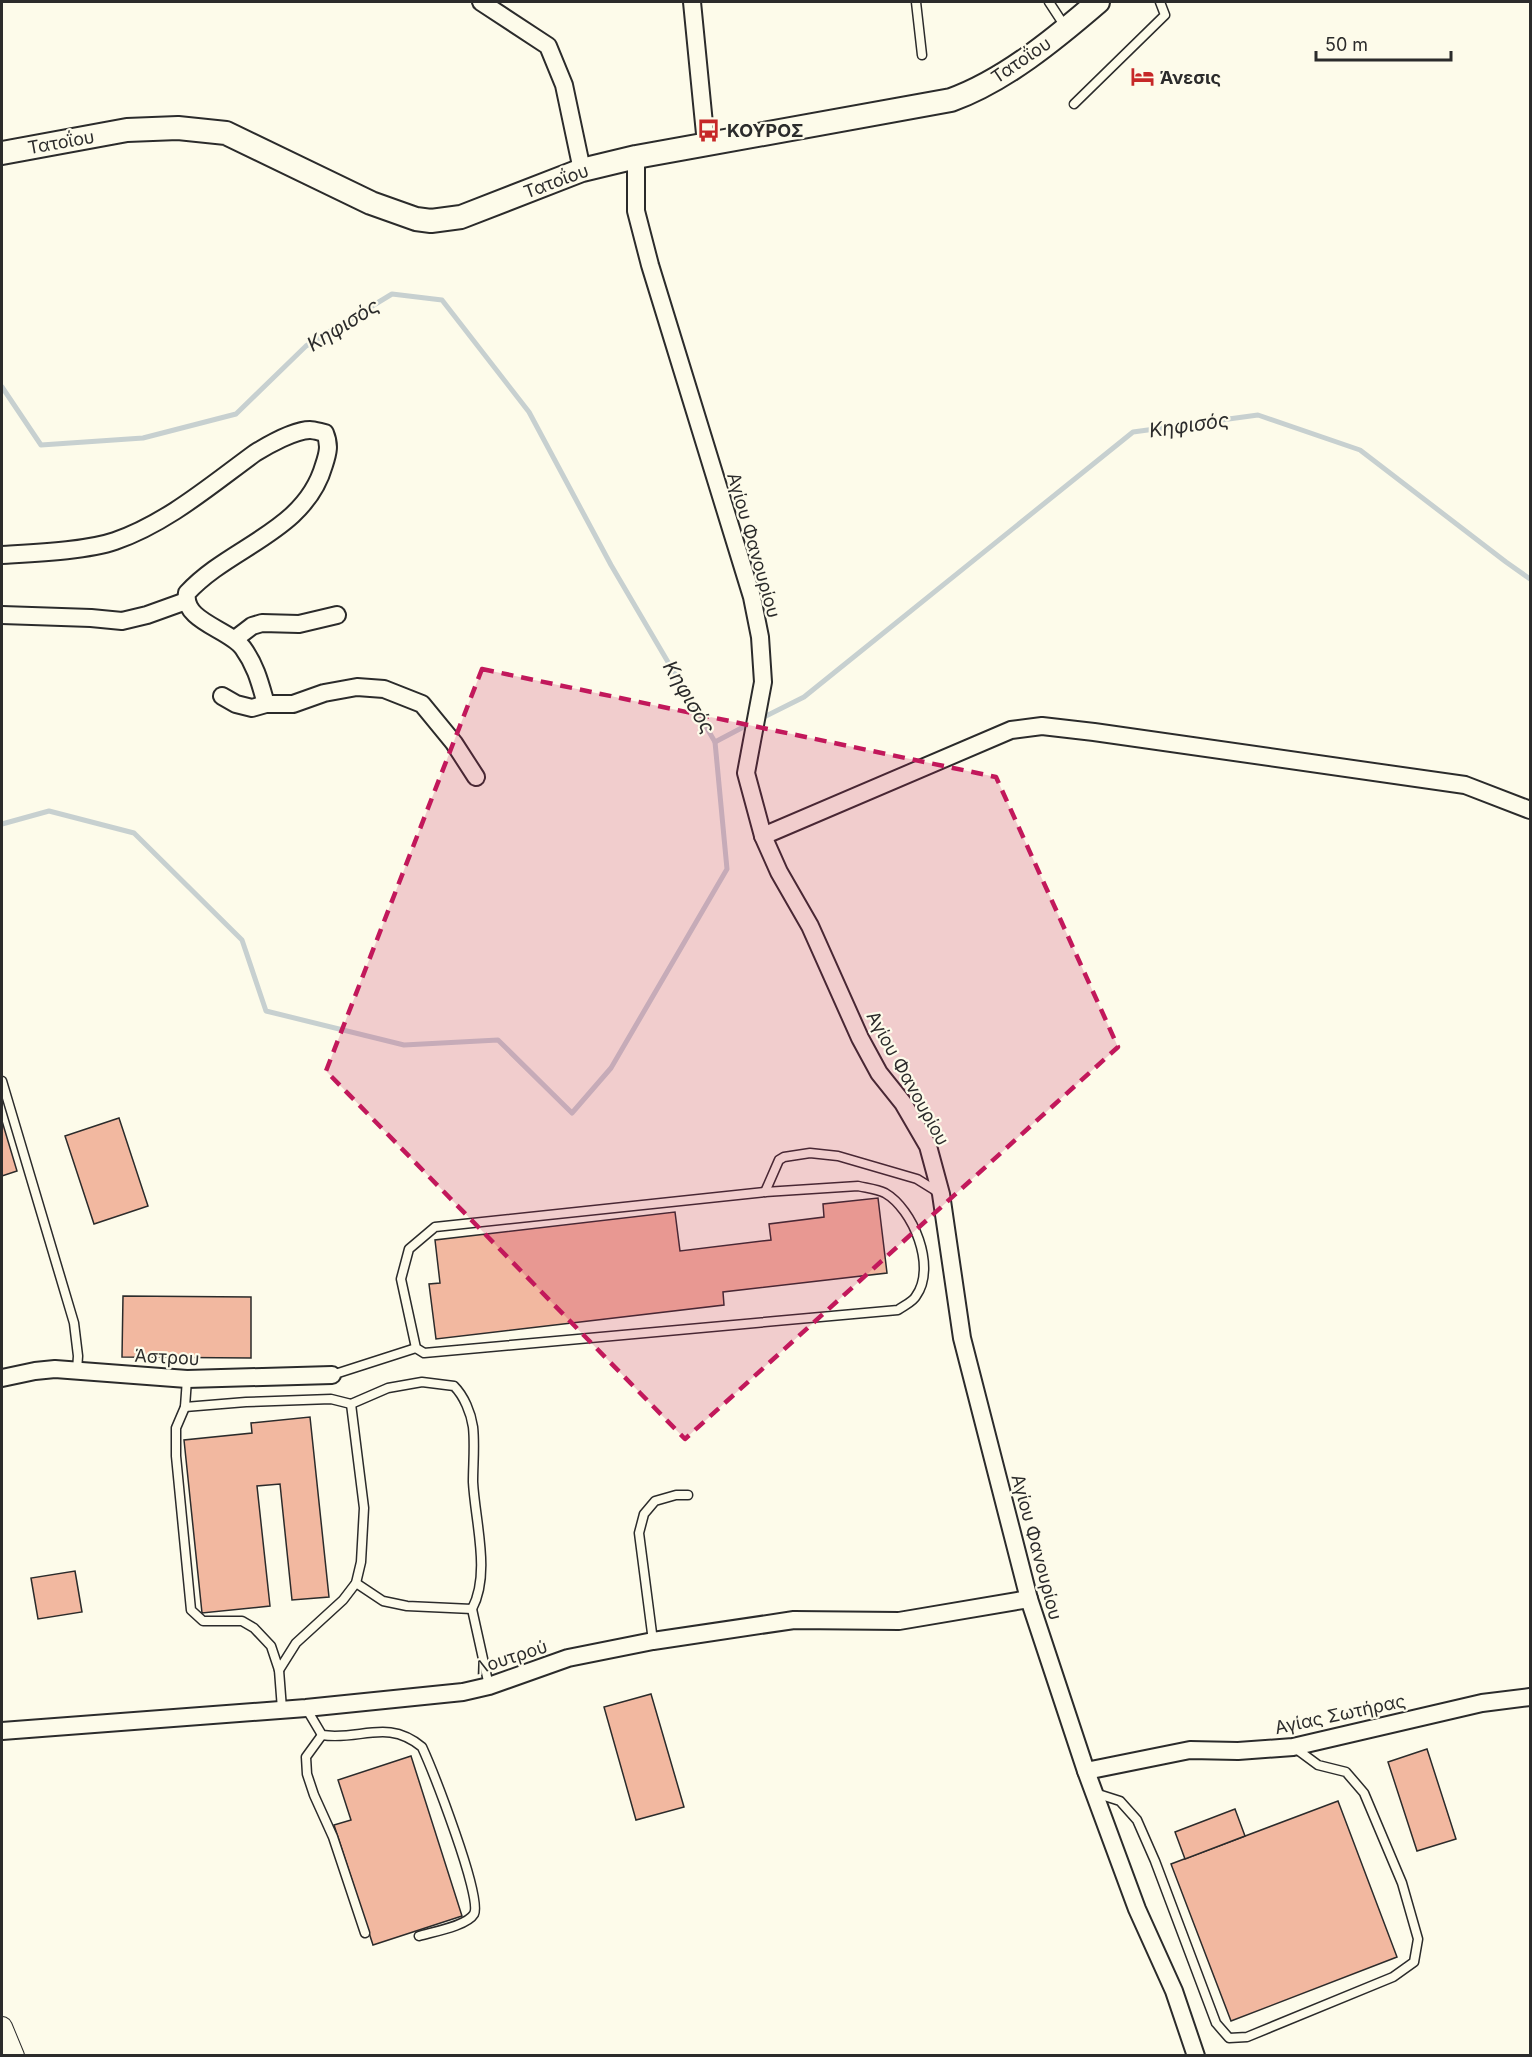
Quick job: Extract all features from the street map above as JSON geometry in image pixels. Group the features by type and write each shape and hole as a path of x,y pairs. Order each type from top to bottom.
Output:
{"main road":[{"name":"Τατοΐου","path":"2,153 128,130 178,128 226,134 371,202 416,219 431,221 460,217 582,170 636,157 951,100 972,93 1034,53 1098,2"}],"street":[{"path":"481,2 548,46 564,85 582,170"},
{"path":"692,2 706,144"},
{"name":"Αγίου Φανουρίου","path":"636,157 636,211 650,265 752,597 760,637 763,682 746,773 763,836 779,872 810,926 860,1038 879,1073 903,1102 928,1146 941,1194 962,1338 1029,1599 1094,1793 1137,1909 1174,1991 1196,2055"},
{"path":"2,555 114,542 152,525 268,445 298,432 310,430 325,433 329,443 328,451 313,493 270,534 187,593 186,601 199,619 235,639 257,670 266,704"},
{"path":"2,615 122,621 186,601"},
{"path":"235,639 252,626 262,623 299,624 337,615"},
{"path":"222,696 236,704 252,708 266,704 293,704 324,693 357,687 384,689 422,704 454,742 476,777"},
{"path":"763,836 1011,730 1042,726 1465,785 1530,810"},
{"name":"Άστρου","path":"2,1378 55,1369 187,1380 332,1376"},
{"name":"Λουτρού","path":"2,1731 306,1708 463,1692 489,1686 568,1658 653,1641 795,1620 900,1621 1029,1599"},
{"name":"Αγίας Σωτήρας","path":"1086,1771 1190,1750 1293,1747 1482,1703 1530,1697"},
{"path":"2,2026 14,2055"}],"lane":[{"path":"916,2 922,56"},
{"path":"1048,2 1066,28"},
{"path":"1074,104 1165,15 1160,2"},
{"path":"2,1081 74,1323 78,1356 77,1370"},
{"path":"765,1192 778,1160 810,1153 838,1156 917,1179 941,1194"},
{"path":"858,1186 884,1192 900,1206 918,1239 924,1262 923,1281 916,1297 898,1310 424,1353 416,1348 401,1279 409,1249 435,1227 765,1192 858,1186"},
{"path":"332,1376 416,1348"},
{"path":"187,1380 185,1407 176,1428 176,1456 191,1610 203,1621 242,1621 254,1628 271,1646 279,1670 282,1709"},
{"path":"185,1407 331,1399 351,1404 388,1388 422,1382 454,1386 463,1395 473,1425 473,1484 480,1584 472,1610 489,1686"},
{"path":"279,1670 296,1643 343,1600 356,1583 362,1562 364,1508 351,1404"},
{"path":"653,1641 639,1533 644,1514 655,1501 676,1495 688,1495"},
{"path":"356,1583 383,1600 407,1606 472,1610"},
{"path":"306,1708 322,1735 333,1737 380,1731 396,1732 412,1739 422,1747 460,1849 476,1902 474,1914 463,1923 419,1936"},
{"path":"322,1735 306,1756 307,1774 333,1837 365,1933"},
{"path":"1094,1793 1120,1801 1137,1820 1155,1861 1216,2023 1229,2037 1247,2037 1393,1977 1414,1962 1418,1939 1402,1883 1364,1794 1346,1772 1318,1765 1293,1747"}],"highlighted area":[{"path":"482,669 996,777 1118,1047 685,1439 326,1071"}],"building":[{"path":"119,1118 148,1206 94,1224 65,1136"},
{"path":"2,1121 17,1171 2,1176"},
{"path":"878,1198 887,1273 723,1292 724,1305 436,1339 429,1284 440,1283 435,1240 675,1212 680,1251 771,1240 769,1224 824,1217 823,1204"},
{"path":"123,1296 251,1297 251,1358 122,1357"},
{"path":"310,1417 329,1597 292,1600 280,1484 257,1486 270,1606 202,1613 184,1440 252,1433 251,1423"},
{"path":"75,1571 82,1612 38,1619 31,1578"},
{"path":"651,1694 684,1807 636,1820 604,1707"},
{"path":"1427,1749 1456,1839 1417,1851 1388,1762"},
{"path":"411,1756 462,1916 373,1945 334,1825 351,1820 338,1780"},
{"path":"1338,1801 1397,1957 1231,2021 1171,1864"},
{"path":"1235,1809 1245,1836 1185,1859 1175,1832"}],"waterway":[{"name":"Κηφισός","path":"2,387 41,445 143,438 236,414 306,346 392,294 442,300 529,412 611,565 715,742 751,723"},
{"name":"Κηφισός","path":"760,719 804,697 1133,432 1258,415 1360,450 1530,579"},
{"path":"2,824 49,811 134,833 242,940 266,1011 404,1045 498,1040 572,1113 611,1068 727,869 715,742"}],"place":[{"name":"Άνεσις","path":"1142,77"},
{"name":"ΚΟΥΡΟΣ","path":"709,130"}]}
